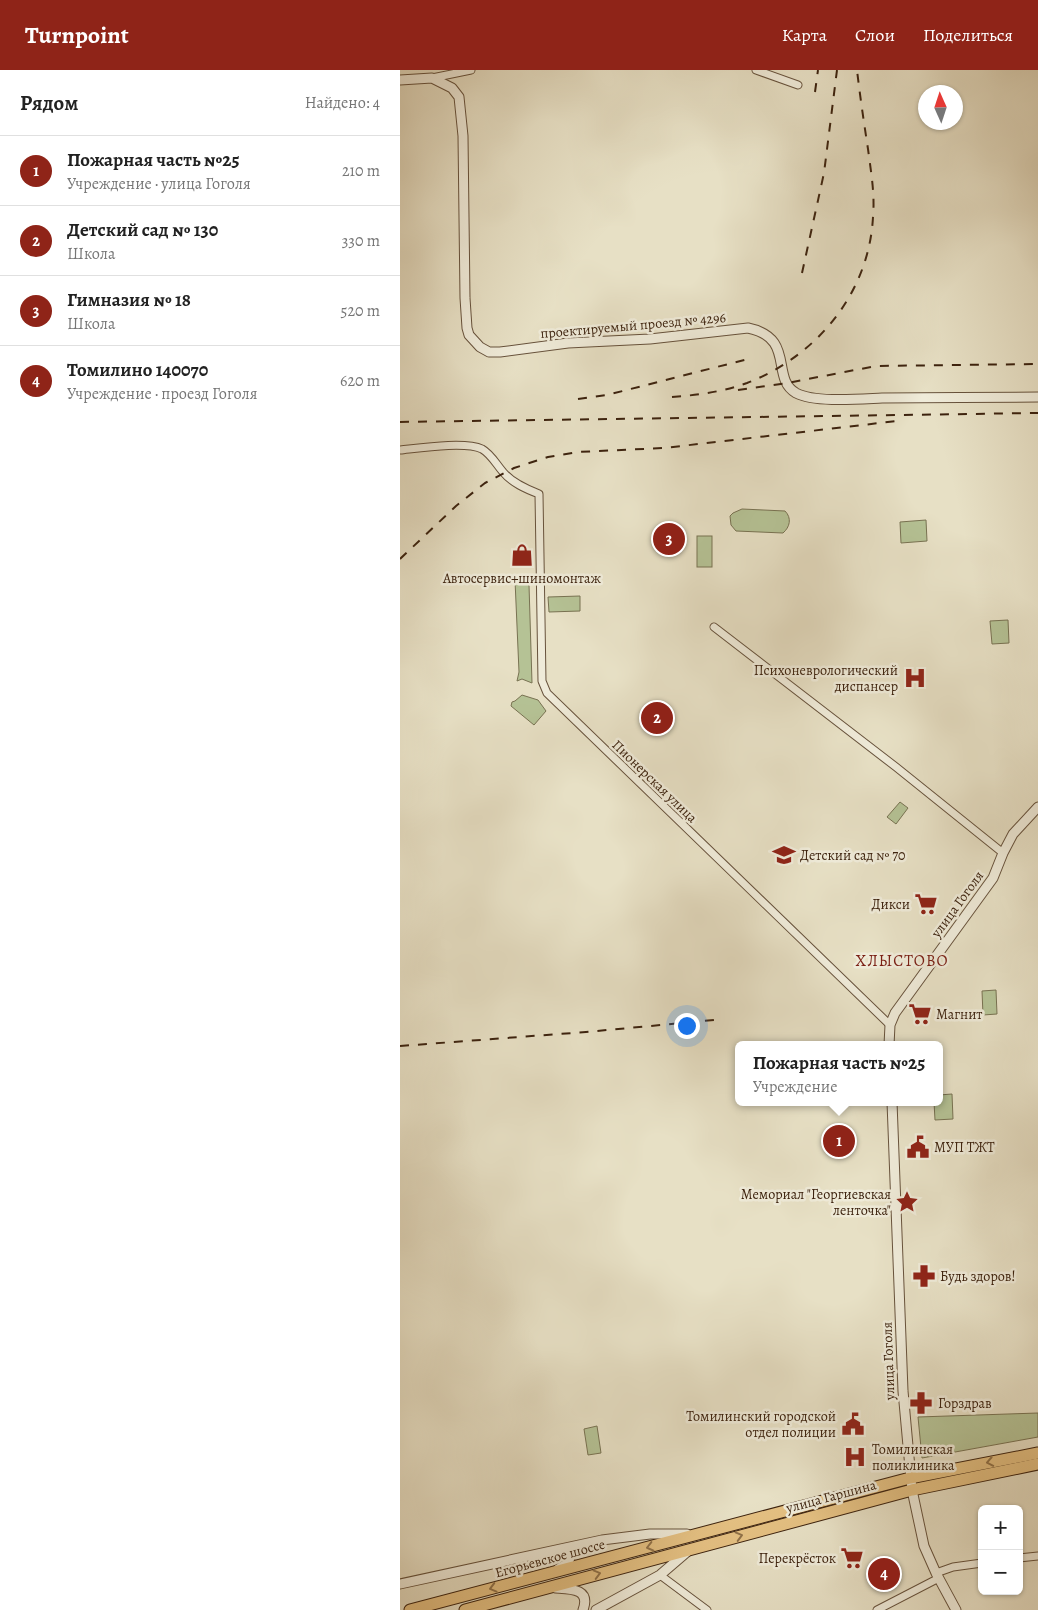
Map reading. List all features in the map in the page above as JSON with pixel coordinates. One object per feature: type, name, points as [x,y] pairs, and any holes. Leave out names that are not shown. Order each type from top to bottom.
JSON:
[{"type":"main road","name":"улица Гаршина","points":[[697,1534],[1038,1453]]},
{"type":"main road","name":"улица Гаршина","points":[[691,1548],[911,1484],[1038,1464]]},
{"type":"main road","name":"Егорьевское шоссе","points":[[410,1610],[697,1534]]},
{"type":"main road","name":"Егорьевское шоссе","points":[[465,1610],[691,1548]]},
{"type":"street","points":[[400,80],[432,78],[470,70]]},
{"type":"street","points":[[756,70],[798,85]]},
{"type":"street","name":"проектируемый проезд № 4296","points":[[432,78],[452,88],[458,97],[462,136],[465,313],[469,335],[480,347],[489,352],[568,343],[650,339],[748,328],[760,330],[773,340],[776,344],[787,383],[796,393],[806,396],[844,399],[1038,397]]},
{"type":"street","name":"Пионерская улица","points":[[400,450],[452,445],[481,448],[504,474],[525,489],[539,494],[542,681],[547,693],[890,1025]]},
{"type":"street","points":[[714,627],[1003,853]]},
{"type":"street","name":"улица Гоголя","points":[[889,1041],[890,1025],[901,1002],[993,878],[1013,834],[1038,807]]},
{"type":"street","name":"улица Гоголя","points":[[892,1106],[903,1391],[911,1484],[924,1546],[956,1610]]},
{"type":"street","points":[[400,1584],[602,1540],[650,1534],[697,1534]]},
{"type":"street","points":[[596,1610],[660,1575],[691,1548]]},
{"type":"street","points":[[544,1552],[562,1551],[570,1558],[567,1564],[548,1573]]},
{"type":"street","points":[[1023,1558],[1038,1556]]},
{"type":"street","points":[[877,1610],[953,1566],[978,1563]]},
{"type":"street","points":[[660,1575],[707,1610]]},
{"type":"street","points":[[550,1587],[574,1589],[579,1592],[584,1596],[583,1610]]},
{"type":"green space","points":[[742,509],[785,511],[789,517],[789,525],[783,533],[736,531],[731,525],[730,516]]},
{"type":"green space","points":[[926,520],[927,541],[901,543],[900,522]]},
{"type":"green space","points":[[697,536],[712,536],[712,567],[697,567]]},
{"type":"green space","points":[[515,580],[529,585],[532,683],[522,679],[517,681],[519,672]]},
{"type":"green space","points":[[580,596],[580,611],[549,612],[548,597]]},
{"type":"green space","points":[[1008,620],[1009,643],[992,644],[990,621]]},
{"type":"green space","points":[[522,695],[538,700],[546,711],[534,725],[511,706],[512,702]]},
{"type":"green space","points":[[900,802],[908,808],[896,824],[887,817]]},
{"type":"green space","points":[[996,990],[997,1014],[983,1015],[982,991]]},
{"type":"green space","points":[[952,1094],[953,1119],[935,1120],[934,1106],[943,1106],[943,1095]]},
{"type":"green space","points":[[1038,1413],[1038,1437],[922,1458],[918,1417]]},
{"type":"green space","points":[[597,1426],[601,1453],[588,1455],[584,1429]]},
{"type":"railway","points":[[815,92],[818,70]]},
{"type":"railway","points":[[802,273],[824,173],[837,70]]},
{"type":"railway","points":[[672,397],[728,389],[747,383],[772,371],[796,356],[817,339],[850,296],[861,271],[869,245],[873,217],[873,191],[857,70]]},
{"type":"railway","points":[[578,399],[607,395],[752,358]]},
{"type":"railway","points":[[738,390],[876,366],[1038,364]]},
{"type":"railway","points":[[400,422],[1038,413]]},
{"type":"railway","points":[[400,559],[456,506],[485,483],[514,468],[548,457],[578,452],[664,448],[897,421]]},
{"type":"railway","points":[[400,1046],[714,1020]]},
{"type":"place","name":"Гимназия № 18","points":[[669,539]]},
{"type":"place","name":"Автосервис+шиномонтаж","points":[[522,555]]},
{"type":"place","name":"Психоневрологический диспансер","points":[[915,678]]},
{"type":"place","name":"Детский сад № 130","points":[[657,718]]},
{"type":"place","name":"Детский сад № 70","points":[[784,855]]},
{"type":"place","name":"Дикси","points":[[926,904]]},
{"type":"place","name":"Магнит","points":[[920,1014]]},
{"type":"place","name":"Пожарная часть №25","points":[[839,1141]]},
{"type":"place","name":"МУП ТЖТ","points":[[918,1147]]},
{"type":"place","name":"Мемориал \"Георгиевская ленточка\"","points":[[907,1202]]},
{"type":"place","name":"Будь здоров!","points":[[924,1276]]},
{"type":"place","name":"Горздрав","points":[[921,1403]]},
{"type":"place","name":"Томилинский городской отдел полиции","points":[[853,1424]]},
{"type":"place","name":"Томилинская поликлиника","points":[[855,1457]]},
{"type":"place","name":"Перекрёсток","points":[[852,1558]]},
{"type":"place","name":"Томилино 140070","points":[[884,1574]]},
{"type":"district","name":"ХЛЫСТОВО","points":[[902,960]]}]
